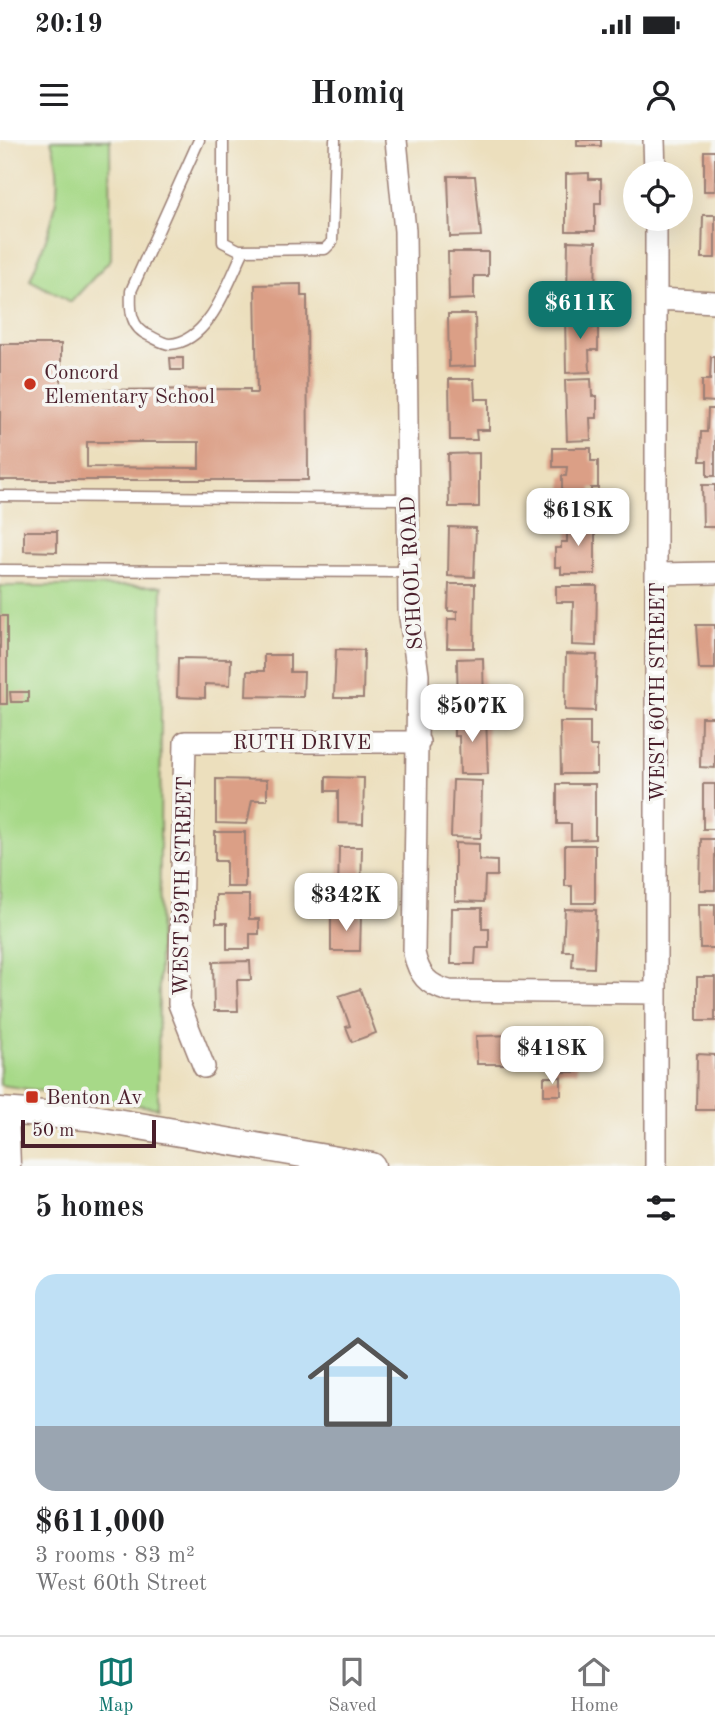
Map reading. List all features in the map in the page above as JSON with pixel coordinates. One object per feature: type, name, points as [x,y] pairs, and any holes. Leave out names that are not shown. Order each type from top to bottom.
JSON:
[{"type":"street","name":"SCHOOL ROAD","points":[[396,140],[405,231],[410,633],[418,675],[414,953],[424,979],[435,987],[449,991],[656,993]]},
{"type":"street","points":[[654,140],[655,161]]},
{"type":"street","name":"WEST 60TH STREET","points":[[656,231],[656,1166]]},
{"type":"street","points":[[657,299],[715,302]]},
{"type":"street","points":[[657,574],[715,573]]},
{"type":"street","name":"RUTH DRIVE","points":[[185,741],[419,741]]},
{"type":"street","name":"WEST 59TH STREET","points":[[185,741],[179,1004],[204,1067]]},
{"type":"street","points":[[7,1158],[2,1112],[87,1117],[372,1166]]},
{"type":"lane","points":[[199,140],[131,291],[130,310],[135,326],[142,333],[168,344],[190,339],[209,319],[244,250]]},
{"type":"lane","points":[[223,140],[223,242],[231,248],[244,250],[325,248],[332,242],[335,232],[335,140]]},
{"type":"lane","points":[[0,496],[407,499]]},
{"type":"lane","points":[[0,570],[408,572]]},
{"type":"green space","points":[[51,140],[110,140],[111,259],[71,302],[30,280],[49,228],[57,195],[58,177]]},
{"type":"green space","points":[[0,586],[162,586],[158,1108],[0,1085]]},
{"type":"building","points":[[577,140],[601,140],[601,146],[577,146]]},
{"type":"building","points":[[704,151],[715,151],[715,191],[704,191]]},
{"type":"building","points":[[589,173],[589,179],[601,179],[601,203],[595,203],[595,231],[566,231],[566,174]]},
{"type":"building","points":[[448,176],[475,176],[481,236],[450,237]]},
{"type":"building","points":[[703,215],[715,215],[715,258],[702,258]]},
{"type":"building","points":[[568,241],[596,242],[595,303],[567,302]]},
{"type":"building","points":[[448,252],[488,252],[488,276],[474,276],[474,299],[449,300]]},
{"type":"building","name":"Concord Elementary School","points":[[301,284],[301,296],[307,296],[308,480],[0,480],[0,344],[61,344],[61,390],[250,389],[250,393],[257,393],[255,285]],"holes":[[[87,442],[199,442],[199,468],[87,467]]]},
{"type":"building","points":[[592,311],[592,328],[598,328],[598,350],[589,350],[590,372],[566,373],[565,312]]},
{"type":"building","points":[[448,314],[475,314],[476,366],[449,367]]},
{"type":"building","points":[[711,357],[715,357],[715,402],[702,401],[702,380],[710,380]]},
{"type":"building","points":[[170,358],[183,358],[183,370],[171,370]]},
{"type":"building","points":[[449,379],[474,379],[475,399],[489,399],[489,430],[476,430],[477,440],[450,440]]},
{"type":"building","points":[[591,379],[592,396],[597,396],[597,418],[590,418],[591,440],[567,441],[565,380]]},
{"type":"building","points":[[708,409],[715,409],[715,476],[707,476],[707,461],[700,461],[701,432],[707,432]]},
{"type":"building","points":[[553,448],[591,448],[591,461],[598,461],[598,488],[591,488],[591,508],[562,508],[562,476],[566,476],[567,467],[553,467]]},
{"type":"building","points":[[479,453],[479,507],[449,507],[448,454]]},
{"type":"building","points":[[702,485],[715,485],[715,527],[703,527]]},
{"type":"building","points":[[567,518],[595,518],[595,574],[561,574],[561,567],[555,567],[555,548],[561,548],[561,542],[567,542]]},
{"type":"building","points":[[449,527],[476,528],[474,577],[448,576]]},
{"type":"building","points":[[24,531],[57,531],[57,552],[24,551]]},
{"type":"building","points":[[449,584],[475,584],[474,648],[447,648],[448,619],[457,619],[457,611],[448,611]]},
{"type":"building","points":[[556,586],[597,586],[596,646],[572,645],[573,602],[556,602]]},
{"type":"building","points":[[0,616],[7,616],[7,704],[0,704]]},
{"type":"building","points":[[696,625],[715,625],[715,669],[699,669]]},
{"type":"building","points":[[336,649],[364,650],[363,698],[334,698]]},
{"type":"building","points":[[566,654],[597,655],[595,711],[565,710]]},
{"type":"building","points":[[264,655],[290,655],[290,672],[304,672],[303,697],[246,696],[247,671],[264,671]]},
{"type":"building","points":[[178,658],[231,659],[230,685],[205,684],[205,698],[177,697]]},
{"type":"building","points":[[483,658],[484,710],[458,710],[457,659]]},
{"type":"building","points":[[10,692],[28,692],[28,702],[11,702]]},
{"type":"building","points":[[454,715],[486,715],[488,774],[460,774],[459,736],[454,736]]},
{"type":"building","points":[[701,717],[715,717],[715,768],[700,767]]},
{"type":"building","points":[[560,722],[590,722],[590,746],[597,746],[597,774],[561,774]]},
{"type":"building","points":[[326,777],[364,778],[363,824],[338,823],[338,791],[326,791]]},
{"type":"building","points":[[216,779],[267,780],[267,800],[252,800],[247,824],[216,823]]},
{"type":"building","points":[[453,780],[482,781],[481,838],[451,837]]},
{"type":"building","points":[[557,784],[595,784],[595,839],[571,840],[571,824],[557,824]]},
{"type":"building","points":[[703,784],[715,784],[715,829],[703,829]]},
{"type":"building","points":[[215,832],[245,832],[245,887],[226,887],[226,861],[215,861]]},
{"type":"building","points":[[701,839],[715,839],[715,890],[700,890]]},
{"type":"building","points":[[455,843],[479,844],[479,860],[497,861],[497,876],[485,876],[484,902],[455,901]]},
{"type":"building","points":[[565,845],[595,845],[595,903],[572,903],[572,886],[565,886]]},
{"type":"building","points":[[339,847],[362,847],[361,893],[338,893]]},
{"type":"building","points":[[216,895],[249,895],[249,919],[259,919],[259,934],[250,934],[250,949],[227,949],[227,923],[216,923]]},
{"type":"building","points":[[699,904],[715,904],[715,948],[700,948]]},
{"type":"building","points":[[452,908],[482,908],[482,929],[489,929],[489,948],[476,948],[475,964],[451,964]]},
{"type":"building","points":[[565,909],[596,910],[594,968],[572,967],[573,951],[563,951]]},
{"type":"building","points":[[331,915],[361,915],[360,951],[331,951]]},
{"type":"building","points":[[250,961],[251,980],[237,980],[238,1011],[214,1011],[213,962]]},
{"type":"building","points":[[697,977],[715,977],[715,1021],[697,1021]]},
{"type":"building","points":[[360,989],[376,1033],[352,1042],[346,1027],[350,1026],[339,996]]},
{"type":"building","points":[[519,1035],[519,1064],[477,1064],[476,1036]]},
{"type":"building","points":[[551,1039],[577,1039],[577,1072],[551,1072]]},
{"type":"building","points":[[697,1054],[715,1055],[715,1110],[696,1110]]},
{"type":"building","points":[[544,1077],[561,1077],[561,1095],[544,1095]]},
{"type":"place","name":"Concord Elementary School","points":[[30,384]]},
{"type":"place","name":"Benton Av","points":[[32,1097]]}]
